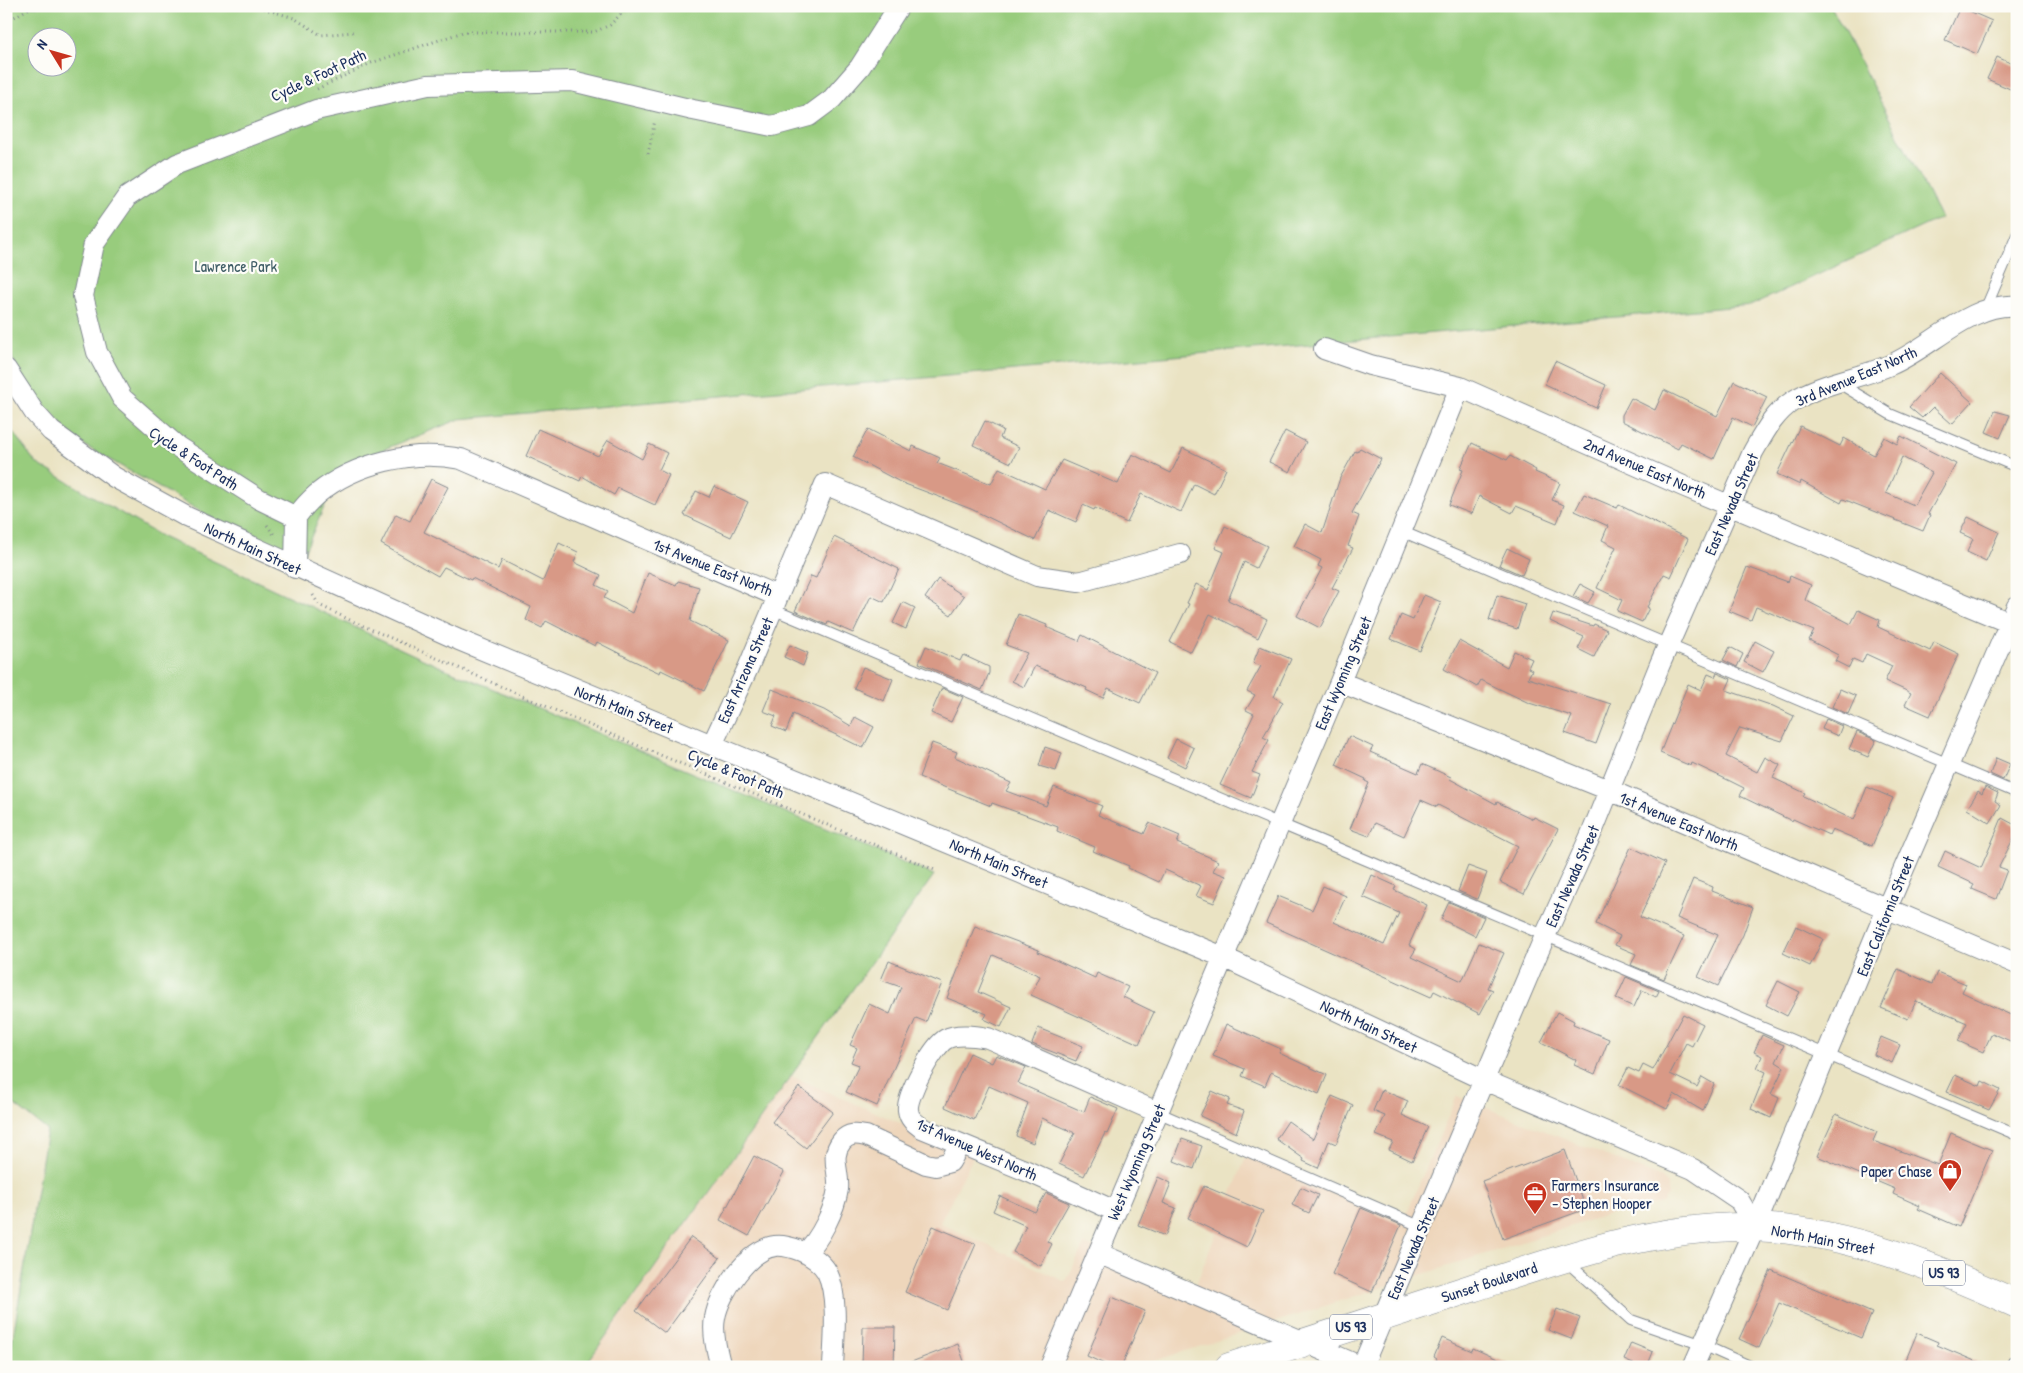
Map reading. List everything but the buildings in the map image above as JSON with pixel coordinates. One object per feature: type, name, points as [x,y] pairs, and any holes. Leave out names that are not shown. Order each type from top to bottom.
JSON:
[{"type":"main road","name":"Sunset Boulevard","points":[[1229,1367],[1563,1258],[1630,1240],[1668,1232],[1755,1227]]},
{"type":"main road","name":"North Main Street","points":[[1755,1227],[1825,1236],[1874,1248],[1954,1276],[2017,1304]]},
{"type":"street","points":[[292,567],[296,517],[259,499],[178,447],[122,398],[97,352],[83,296],[94,244],[127,197],[177,164],[316,110],[428,85],[572,81],[772,126],[809,116],[832,99],[860,67],[899,6]]},
{"type":"street","name":"3rd Avenue East North","points":[[1762,438],[1779,413],[1807,393],[1890,365],[1984,312],[2017,306]]},
{"type":"street","name":"2nd Avenue East North","points":[[1324,348],[1370,365],[1460,387],[1683,486],[2014,618]]},
{"type":"street","name":"North Main Street","points":[[6,369],[34,412],[51,431],[100,468],[187,517],[292,567],[468,644],[1223,957],[1484,1080],[1693,1169],[1739,1200],[1755,1227]]},
{"type":"street","name":"East Wyoming Street","points":[[1223,957],[1340,682],[1460,387]]},
{"type":"street","name":"East Nevada Street","points":[[1362,1367],[1609,790],[1668,645],[1762,438]]},
{"type":"street","name":"1st Avenue East North","points":[[296,517],[327,486],[361,470],[400,458],[441,455],[461,459],[775,602],[825,484],[1038,576],[1079,582],[1180,554]]},
{"type":"street","name":"East Arizona Street","points":[[712,745],[775,602]]},
{"type":"street","name":"East California Street","points":[[1693,1367],[1755,1227],[1887,908],[2014,618]]},
{"type":"street","name":"1st Avenue East North","points":[[1340,682],[1609,790],[2017,964]]},
{"type":"street","name":"West Wyoming Street","points":[[1050,1367],[1223,957]]},
{"type":"street","name":"1st Avenue West North","points":[[1115,1211],[913,1122],[908,1109],[912,1091],[934,1052],[946,1039],[977,1036],[988,1038],[1156,1112]]},
{"type":"street","points":[[805,1253],[819,1238],[837,1194],[835,1154],[837,1147],[847,1136],[856,1134],[866,1136],[926,1164],[936,1166],[950,1162],[960,1144]]},
{"type":"street","points":[[721,1367],[716,1348],[715,1319],[720,1302],[737,1274],[754,1255],[766,1248],[781,1245],[805,1253],[822,1264],[831,1282],[834,1307],[833,1367]]},
{"type":"street","points":[[1098,1253],[1362,1367]]},
{"type":"lane","points":[[1984,312],[2017,235]]},
{"type":"lane","points":[[1837,382],[1890,414],[2017,467]]},
{"type":"lane","points":[[1401,531],[2017,793]]},
{"type":"lane","points":[[775,602],[1279,823],[2017,1135]]},
{"type":"lane","points":[[1156,1112],[1422,1227]]},
{"type":"lane","points":[[1563,1258],[1631,1320],[1752,1367]]},
{"type":"path","points":[[6,22],[33,6]]},
{"type":"path","name":"Cycle & Foot Path","points":[[314,90],[371,63],[462,32],[594,32],[610,25],[629,6]]},
{"type":"path","points":[[259,7],[294,18],[321,35],[353,32]]},
{"type":"path","points":[[648,154],[659,102]]},
{"type":"path","points":[[261,519],[274,532],[276,543],[292,567]]},
{"type":"path","name":"Cycle & Foot Path","points":[[311,592],[319,605],[350,620],[584,723],[935,870]]},
{"type":"shaded area","points":[[791,1076],[974,1155],[940,1223],[1066,1282],[1084,1244],[1195,1287],[1248,1152],[1404,1219],[1457,1096],[1662,1178],[1668,1185],[1668,1195],[1662,1203],[1609,1214],[1136,1367],[584,1367]]},
{"type":"green space","name":"Lawrence Park","points":[[6,6],[1831,6],[1941,218],[1752,305],[460,419],[342,466],[300,562],[260,545],[75,440],[27,385],[6,347]]},
{"type":"green space","points":[[6,423],[36,463],[162,537],[427,661],[934,875],[584,1367],[8,1367],[47,1130],[6,1098]]},
{"type":"place","name":"Paper Chase","points":[[1950,1192]]},
{"type":"place","name":"Farmers Insurance - Stephen Hooper","points":[[1535,1215]]}]
